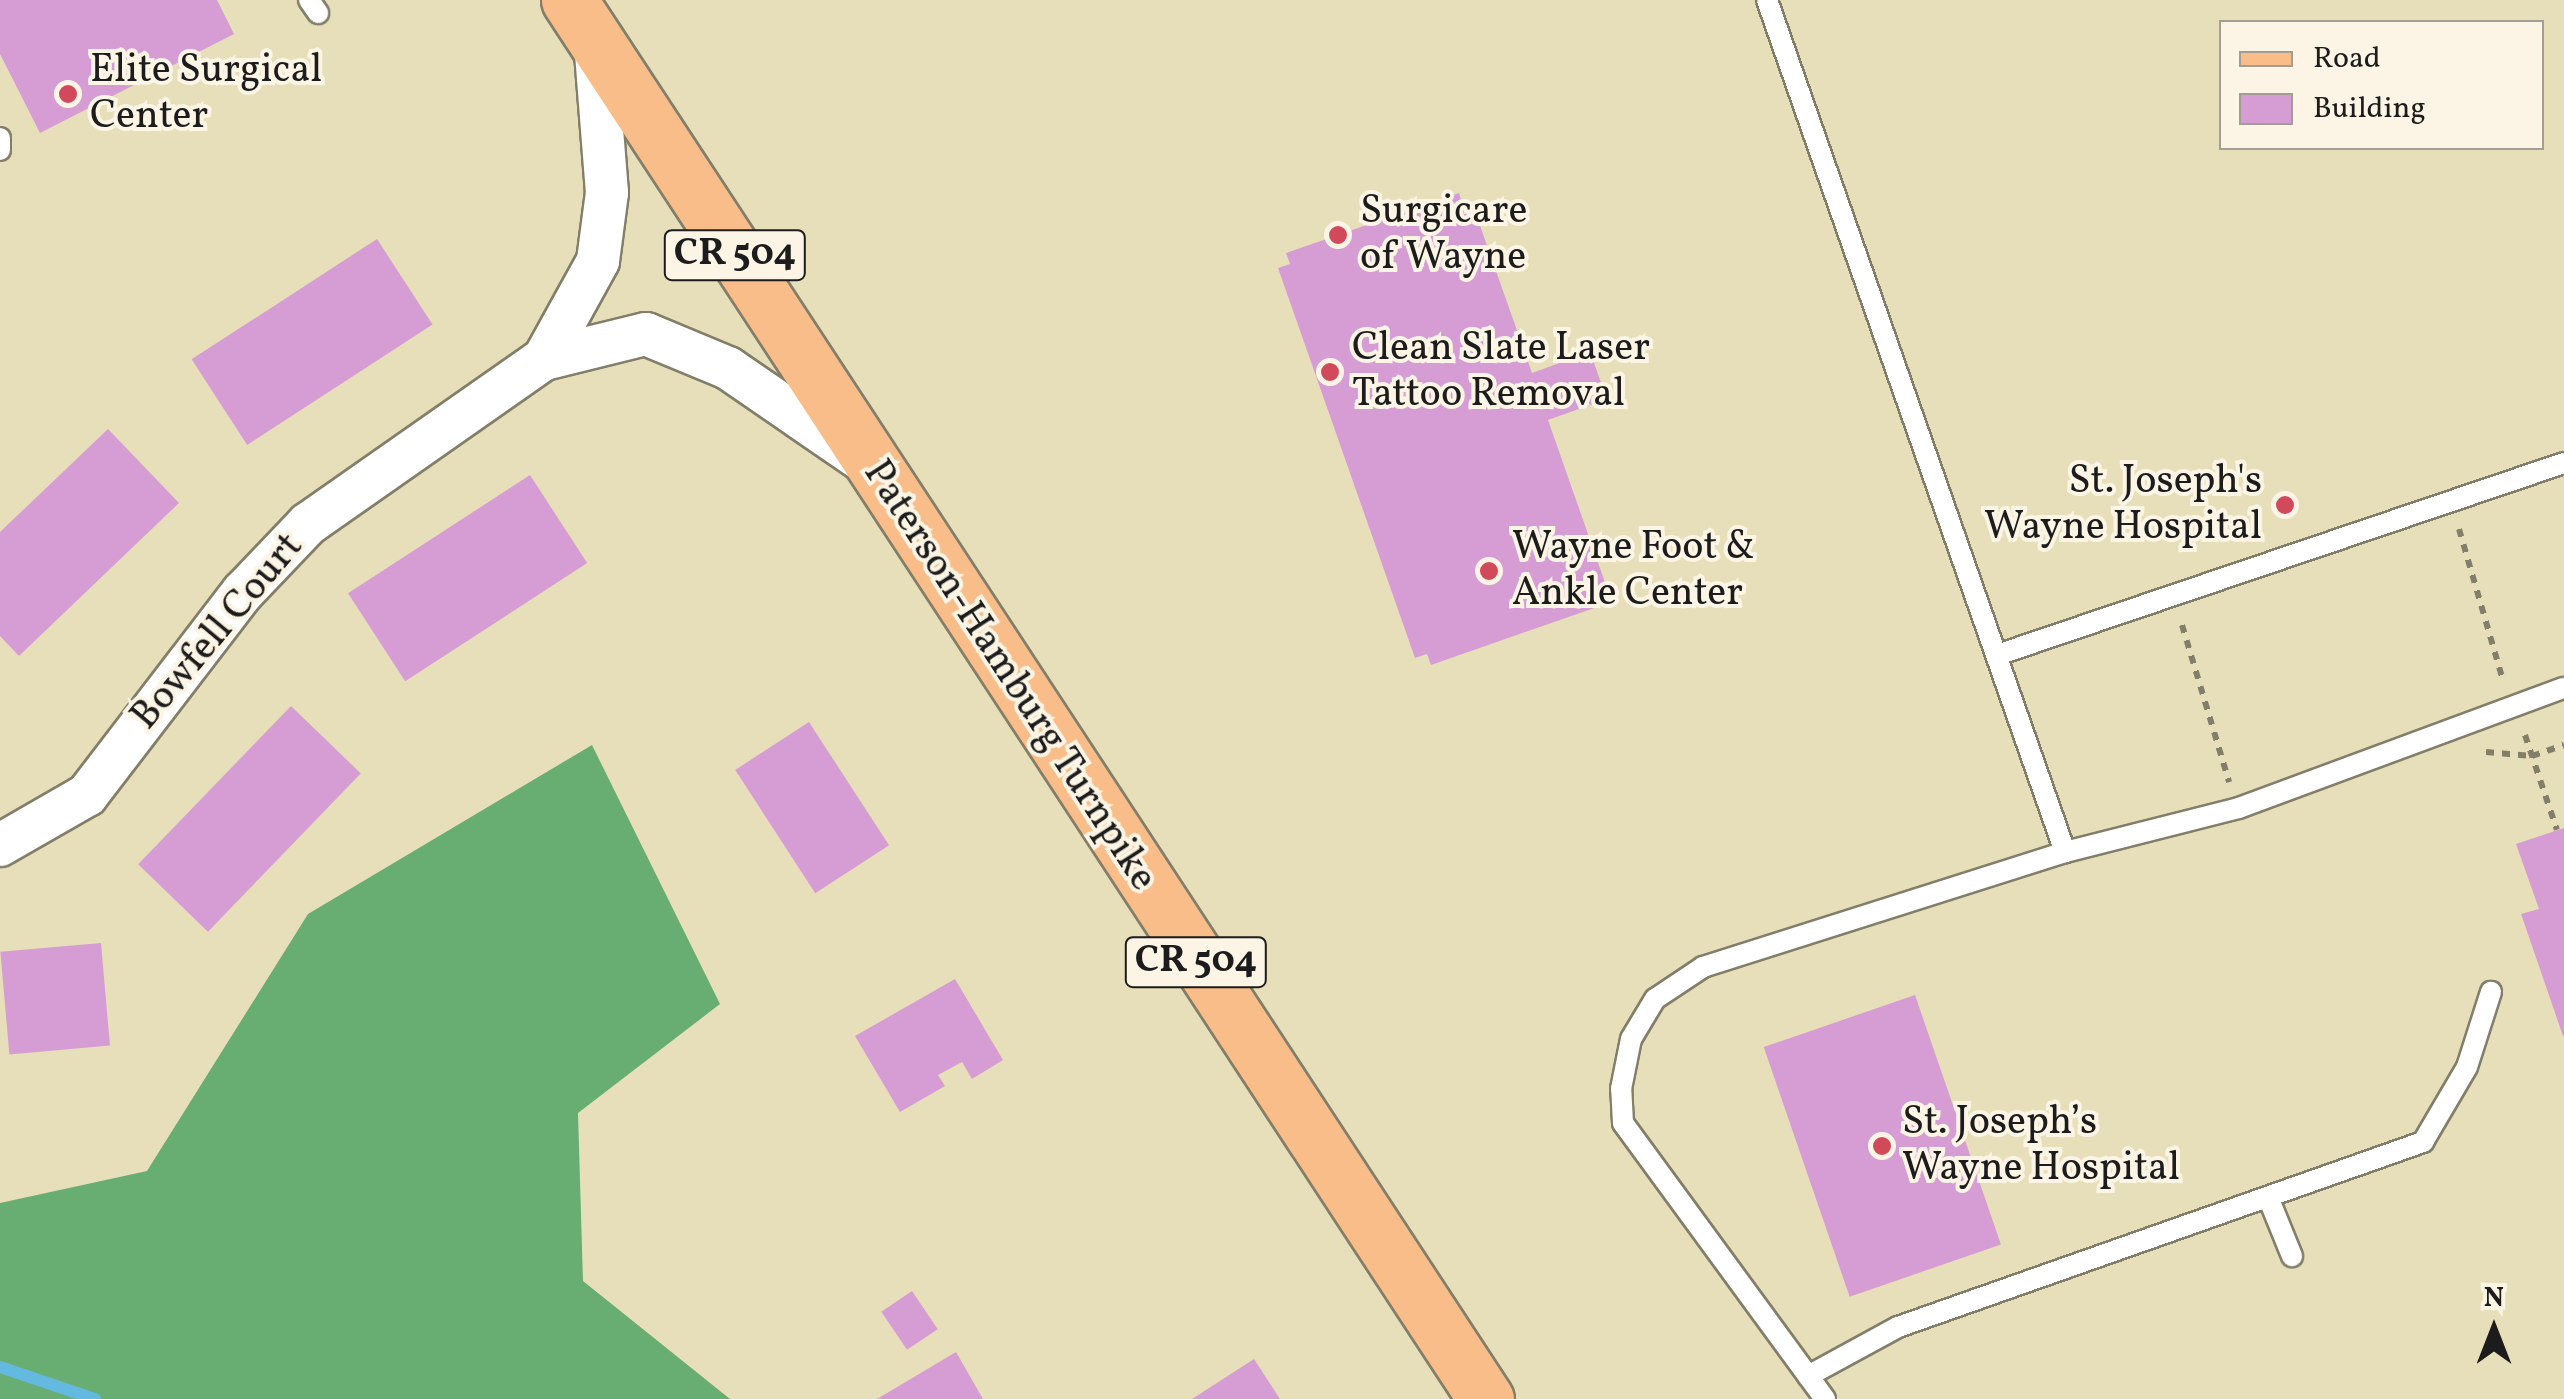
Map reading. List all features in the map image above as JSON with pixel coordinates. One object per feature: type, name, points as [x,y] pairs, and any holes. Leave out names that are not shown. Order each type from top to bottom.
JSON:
[{"type":"main road","name":"Paterson-Hamburg Turnpike","points":[[582,20],[1486,1399]]},
{"type":"street","name":"Bowfell Court","points":[[544,359],[598,262],[607,193],[582,20]]},
{"type":"street","name":"Bowfell Court","points":[[0,845],[87,795],[244,592],[308,524],[544,359],[646,334],[728,368],[874,469]]},
{"type":"lane","points":[[1767,0],[2065,852]]},
{"type":"lane","points":[[0,138],[0,150]]},
{"type":"lane","points":[[1997,655],[2564,463]]},
{"type":"lane","points":[[1825,1399],[1623,1123],[1620,1088],[1631,1039],[1656,999],[1703,967],[2065,852],[2239,808],[2564,688]]},
{"type":"lane","points":[[1808,1376],[1898,1327],[2423,1142],[2466,1067],[2491,992]]},
{"type":"lane","points":[[2268,1197],[2292,1256]]},
{"type":"path","points":[[2457,523],[2506,690]]},
{"type":"path","points":[[2182,625],[2231,788]]},
{"type":"path","points":[[2524,729],[2557,830]]},
{"type":"green space","points":[[592,745],[720,1004],[578,1113],[583,1281],[730,1399],[0,1399],[0,1203],[147,1171],[308,914]]},
{"type":"building","name":"Elite Surgical Center","points":[[0,0],[217,0],[234,34],[40,133],[0,54]]},
{"type":"building","points":[[1459,193],[1462,203],[1471,200],[1532,373],[1590,352],[1607,399],[1548,420],[1608,591],[1599,595],[1603,605],[1431,665],[1427,654],[1415,658],[1278,268],[1290,264],[1286,253]]},
{"type":"building","points":[[377,239],[433,325],[247,445],[192,359]]},
{"type":"building","points":[[108,429],[179,503],[19,656],[0,636],[0,532]]},
{"type":"building","points":[[530,475],[587,563],[405,681],[348,593]]},
{"type":"building","points":[[291,706],[361,773],[208,932],[138,864]]},
{"type":"building","points":[[809,722],[889,845],[815,893],[735,770]]},
{"type":"building","points":[[2564,828],[2563,1036],[2521,914],[2539,909],[2516,844]]},
{"type":"building","points":[[101,943],[110,1046],[9,1054],[0,952]]},
{"type":"building","points":[[955,979],[1003,1060],[972,1079],[962,1062],[938,1075],[945,1086],[900,1112],[855,1036]]},
{"type":"building","name":"St. Joseph’s Wayne Hospital","points":[[1915,995],[2001,1245],[1850,1297],[1764,1047]]},
{"type":"building","points":[[912,1291],[938,1329],[907,1350],[881,1312]]},
{"type":"building","points":[[956,1352],[983,1399],[877,1399]]},
{"type":"building","points":[[1254,1359],[1280,1399],[1192,1399]]},
{"type":"waterway","points":[[0,1367],[95,1399]]},
{"type":"place","name":"Elite Surgical Center","points":[[68,94]]},
{"type":"place","name":"Surgicare of Wayne","points":[[1338,235]]},
{"type":"place","name":"Clean Slate Laser Tattoo Removal","points":[[1330,372]]},
{"type":"place","name":"St. Joseph's Wayne Hospital","points":[[2285,505]]},
{"type":"place","name":"Wayne Foot & Ankle Center","points":[[1489,571]]},
{"type":"place","name":"St. Joseph’s Wayne Hospital","points":[[1882,1146]]}]
